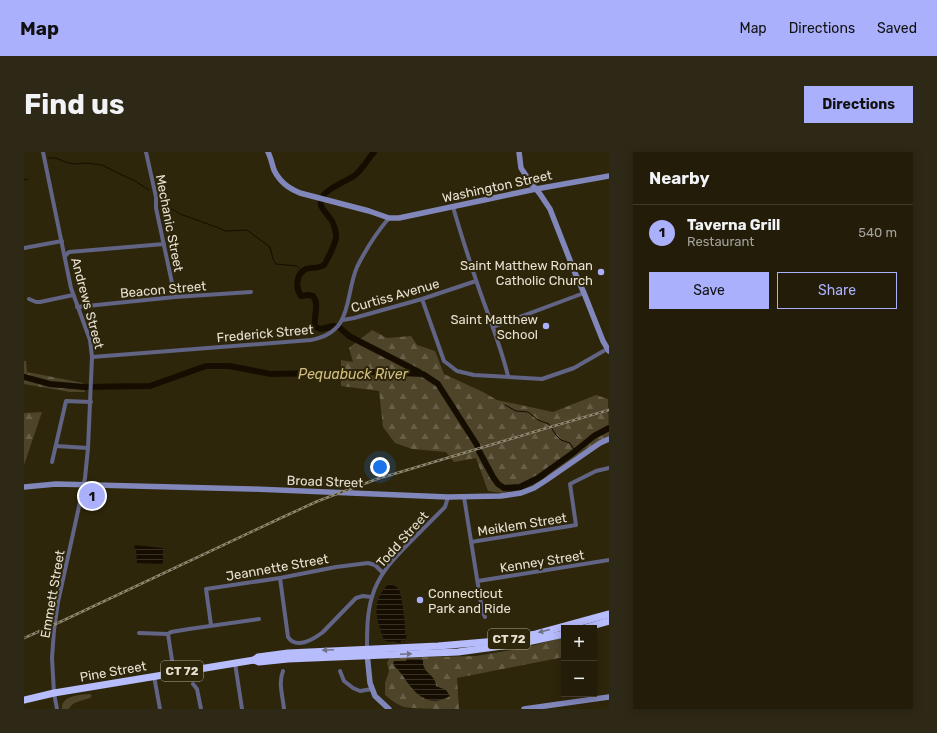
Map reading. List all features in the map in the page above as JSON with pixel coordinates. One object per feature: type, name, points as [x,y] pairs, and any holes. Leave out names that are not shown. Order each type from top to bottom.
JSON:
[{"type":"highway","name":"CT 72","points":[[367,652],[497,641],[536,634],[609,614]]},
{"type":"highway","points":[[595,625],[609,621]]},
{"type":"highway","name":"CT 72","points":[[367,652],[445,653],[518,644],[561,635]]},
{"type":"highway","name":"Pine Street","points":[[24,700],[54,693],[254,660],[258,662],[367,652]]},
{"type":"main road","points":[[268,152],[274,169],[282,182],[290,189],[322,200],[369,211],[389,218]]},
{"type":"main road","points":[[519,152],[521,168],[530,183],[536,188],[550,209],[575,273],[608,350]]},
{"type":"main road","name":"Washington Street","points":[[389,218],[399,218],[536,188],[609,177]]},
{"type":"main road","name":"Broad Street","points":[[24,487],[56,484],[83,484],[464,497],[501,496],[521,493],[534,488],[600,443],[609,439]]},
{"type":"main road","points":[[367,652],[372,689],[375,696],[389,709]]},
{"type":"main road","points":[[524,709],[543,708],[609,697]]},
{"type":"street","name":"Andrews Street","points":[[43,152],[73,295],[90,340],[92,357],[91,402],[88,448],[83,484]]},
{"type":"street","name":"Mechanic Street","points":[[146,152],[175,297]]},
{"type":"street","points":[[453,206],[476,280],[504,359],[508,376]]},
{"type":"street","name":"Frederick Street","points":[[92,357],[311,340],[326,336],[343,320],[357,268],[374,239],[389,218]]},
{"type":"street","points":[[24,248],[62,241]]},
{"type":"street","points":[[65,256],[69,252],[164,244]]},
{"type":"street","name":"Curtiss Avenue","points":[[343,320],[422,299],[476,280]]},
{"type":"street","name":"Beacon Street","points":[[78,307],[175,297],[251,292]]},
{"type":"street","points":[[493,327],[584,293]]},
{"type":"street","points":[[29,300],[40,302],[73,295]]},
{"type":"street","points":[[422,299],[444,361],[457,371],[474,375],[537,379],[546,378],[578,366],[608,350]]},
{"type":"street","points":[[52,462],[66,401],[91,402]]},
{"type":"street","points":[[56,446],[88,448]]},
{"type":"street","name":"Meiklem Street","points":[[471,542],[576,525],[570,484],[596,471],[609,468]]},
{"type":"street","name":"Emmett Street","points":[[57,709],[54,693],[52,658],[54,630],[58,602],[83,484]]},
{"type":"street","name":"Todd Street","points":[[367,652],[367,622],[372,597],[383,573],[399,554],[445,507],[448,496]]},
{"type":"street","points":[[464,497],[482,610],[485,617]]},
{"type":"street","name":"Kenney Street","points":[[478,581],[609,560]]},
{"type":"street","name":"Jeannette Street","points":[[211,625],[206,589],[368,563],[375,565],[383,573]]},
{"type":"street","points":[[280,578],[288,637],[295,643],[302,643],[313,639],[323,632],[356,598],[363,596],[372,597]]},
{"type":"street","points":[[139,633],[168,634],[171,632],[259,618]]},
{"type":"street","points":[[168,634],[174,673]]},
{"type":"street","points":[[235,663],[242,709]]},
{"type":"street","points":[[340,671],[344,680],[353,688],[360,691],[372,689]]},
{"type":"street","points":[[283,672],[280,682],[284,709]]},
{"type":"street","points":[[154,676],[160,709]]},
{"type":"street","points":[[193,684],[197,690],[201,709]]},
{"type":"green space","points":[[372,330],[387,338],[411,336],[417,345],[435,351],[444,374],[497,400],[553,412],[596,395],[608,399],[609,436],[549,475],[502,493],[488,491],[476,458],[454,462],[446,452],[412,449],[395,443],[383,427],[379,391],[341,386],[341,360],[353,362],[349,348]]},
{"type":"green space","points":[[24,361],[26,361],[27,372],[83,383],[85,392],[70,392],[24,384]]},
{"type":"green space","points":[[42,412],[24,465],[24,413]]},
{"type":"green space","points":[[561,638],[561,658],[457,678],[459,709],[423,709],[404,707],[398,705],[385,695],[385,683],[389,671],[387,662],[390,658],[476,656],[524,648]]},
{"type":"green space","points":[[90,694],[92,696],[90,698],[75,703],[69,709],[62,709],[63,704],[68,698],[76,695]]},
{"type":"shaded area","points":[[135,545],[163,548],[163,563],[137,563],[136,550],[134,547]]},
{"type":"shaded area","points":[[388,584],[393,585],[399,590],[401,598],[405,634],[407,636],[404,641],[401,640],[399,643],[384,640],[377,619],[377,602],[381,593]]},
{"type":"shaded area","points":[[407,659],[423,660],[423,665],[434,679],[436,686],[446,690],[450,696],[442,700],[435,701],[428,700],[417,693],[393,664],[394,661],[406,661]]},
{"type":"waterway","points":[[374,152],[357,174],[333,187],[325,193],[321,199],[323,210],[334,225],[336,234],[335,242],[324,265],[303,271],[298,277],[297,285],[301,296],[313,296],[315,300],[315,327],[321,329],[333,326],[339,327],[349,336],[419,372]]},
{"type":"waterway","points":[[49,158],[56,158],[74,164],[86,163],[102,165],[135,181],[149,190]]},
{"type":"waterway","points":[[24,180],[28,179]]},
{"type":"waterway","points":[[162,203],[180,214],[225,231],[247,230],[270,247],[276,264],[297,266],[303,272]]},
{"type":"waterway","name":"Pequabuck River","points":[[24,377],[50,384],[84,387],[150,386],[206,366],[229,366],[271,374],[378,372],[423,374],[438,384],[477,445],[493,477],[498,484],[504,488],[520,487],[538,478],[594,436],[609,428]]},
{"type":"waterway","points":[[505,405],[516,411],[528,412],[538,420],[549,424],[556,435],[561,440],[570,443],[575,451]]},
{"type":"railway","points":[[24,638],[318,501],[377,479],[609,410]]},
{"type":"place","name":"Saint Matthew Roman Catholic Church","points":[[601,272]]},
{"type":"place","name":"Saint Matthew School","points":[[546,326]]},
{"type":"place","name":"Taverna Grill","points":[[92,496]]},
{"type":"place","name":"Connecticut Park and Ride","points":[[420,600]]}]
